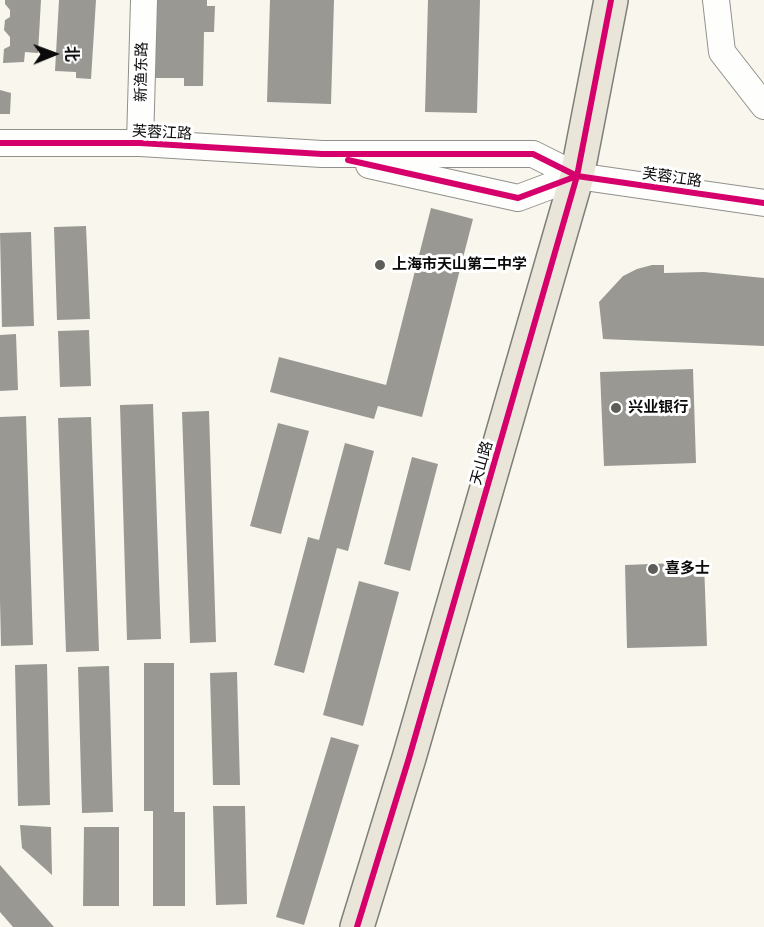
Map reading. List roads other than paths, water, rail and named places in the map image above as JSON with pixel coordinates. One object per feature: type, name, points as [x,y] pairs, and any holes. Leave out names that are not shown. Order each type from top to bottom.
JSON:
[{"type":"main road","name":"天山路","points":[[357,927],[409,758],[577,176],[611,0]]},
{"type":"street","name":"新渔东路","points":[[140,143],[144,0]]},
{"type":"street","points":[[716,0],[722,52],[764,106]]},
{"type":"street","name":"芙蓉江路","points":[[0,143],[140,143],[322,154],[533,154],[577,176],[764,203]]},
{"type":"street","name":"芙蓉江路","points":[[322,154],[518,198],[577,176]]},
{"type":"place","name":"上海市天山第二中学","points":[[380,265]]},
{"type":"place","name":"兴业银行","points":[[616,408]]},
{"type":"place","name":"喜多士","points":[[653,569]]}]
